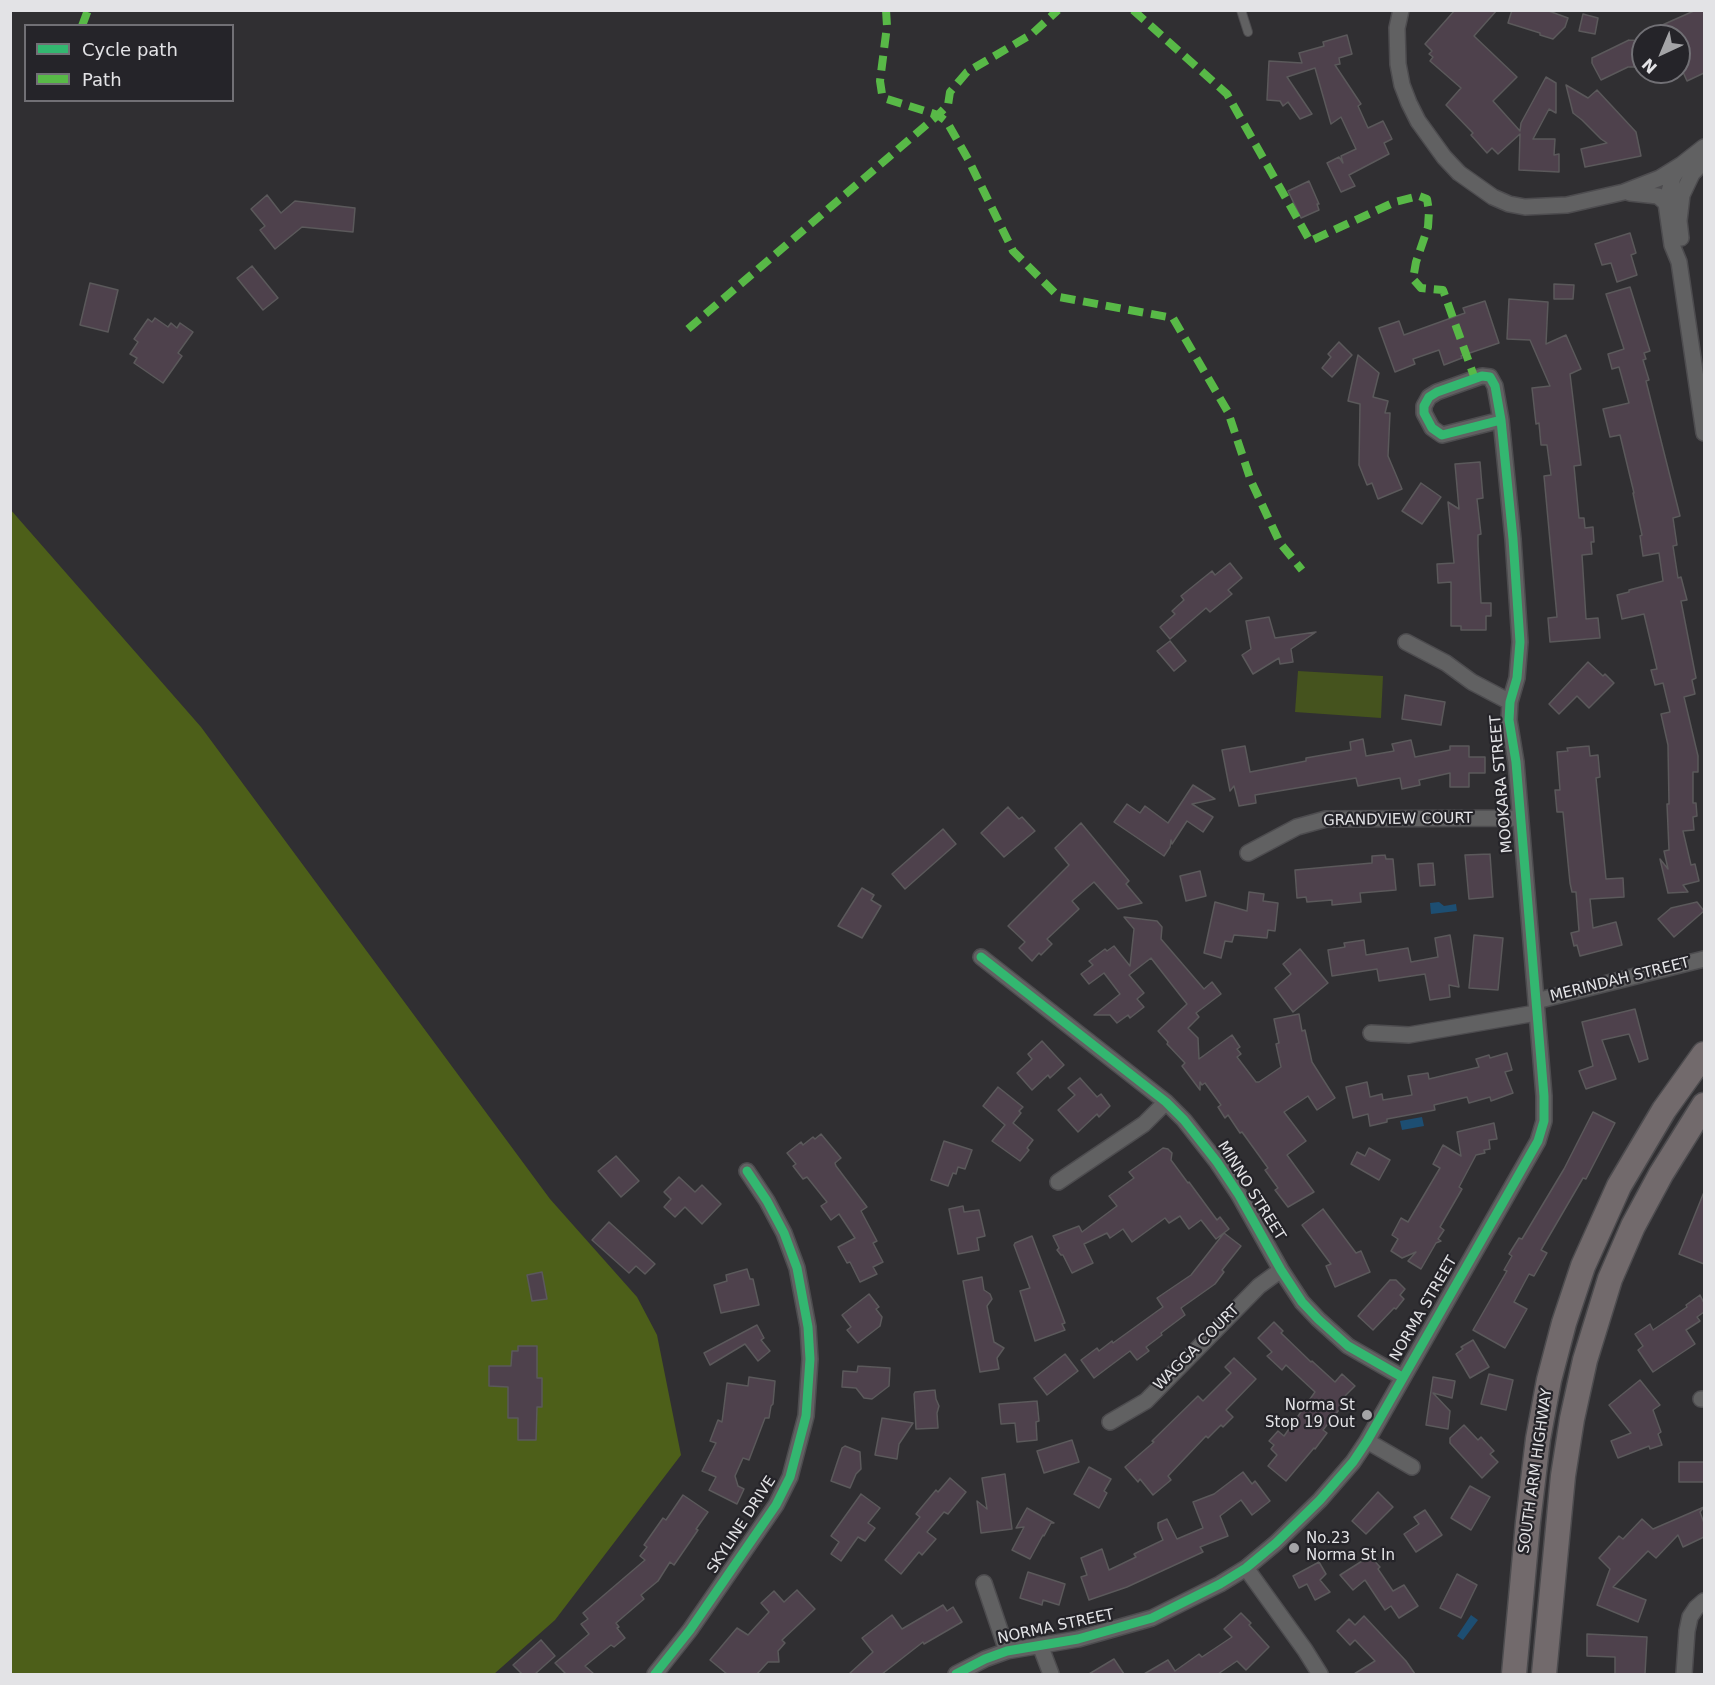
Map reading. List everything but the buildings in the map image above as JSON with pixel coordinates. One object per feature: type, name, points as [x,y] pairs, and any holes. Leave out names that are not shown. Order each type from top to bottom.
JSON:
[{"type":"main road","name":"SOUTH ARM HIGHWAY","points":[[1514,1674],[1538,1439],[1549,1380],[1564,1323],[1583,1266],[1619,1186],[1659,1118],[1704,1054]]},
{"type":"main road","name":"SOUTH ARM HIGHWAY","points":[[1544,1674],[1566,1457],[1577,1391],[1590,1342],[1610,1279],[1633,1226],[1660,1174],[1704,1105]]},
{"type":"street","points":[[1401,10],[1396,46],[1402,85],[1418,121],[1444,157],[1459,173],[1493,197],[1509,204],[1525,207],[1567,206],[1624,192],[1660,178],[1704,147]]},
{"type":"street","points":[[1679,262],[1682,241],[1679,221],[1682,195],[1692,174],[1704,161]]},
{"type":"street","points":[[1681,165],[1673,177],[1666,203],[1672,245],[1679,262],[1704,433]]},
{"type":"street","points":[[1624,192],[1658,196],[1666,203]]},
{"type":"street","name":"MOOKARA STREET","points":[[1501,420],[1442,435],[1432,428],[1424,406],[1429,397],[1437,392],[1486,376],[1490,377],[1496,386],[1501,420],[1513,539],[1520,642],[1517,678],[1510,702],[1509,720],[1516,762],[1536,1007]]},
{"type":"street","points":[[1406,642],[1510,702]]},
{"type":"street","name":"GRANDVIEW COURT","points":[[1248,853],[1298,827],[1326,819],[1520,818]]},
{"type":"street","name":"MINNO STREET","points":[[981,957],[1166,1102],[1184,1120],[1217,1162],[1302,1302],[1348,1346],[1402,1377]]},
{"type":"street","name":"MERINDAH STREET","points":[[1371,1033],[1409,1035],[1536,1007],[1704,959]]},
{"type":"street","name":"NORMA STREET","points":[[956,1674],[1007,1651],[1105,1633],[1152,1618],[1181,1605],[1246,1568],[1276,1543],[1320,1500],[1353,1462],[1367,1441],[1533,1151],[1542,1131],[1544,1096],[1536,1007]]},
{"type":"street","points":[[1058,1182],[1144,1124],[1166,1102]]},
{"type":"street","name":"SKYLINE DRIVE","points":[[655,1674],[690,1630],[776,1505],[790,1477],[806,1416],[810,1386],[808,1338],[796,1268],[784,1233],[767,1201],[747,1171]]},
{"type":"street","name":"WAGGA COURT","points":[[1110,1422],[1146,1401],[1259,1286],[1281,1270]]},
{"type":"street","points":[[1367,1441],[1412,1467]]},
{"type":"street","points":[[1246,1568],[1320,1674]]},
{"type":"street","points":[[984,1583],[1007,1651]]},
{"type":"street","points":[[1684,1674],[1690,1617],[1704,1601]]},
{"type":"street","points":[[1040,1645],[1050,1674]]},
{"type":"lane","points":[[1241,10],[1248,32]]},
{"type":"green space","points":[[10,509],[201,727],[550,1199],[637,1297],[657,1335],[681,1455],[555,1620],[494,1674],[11,1674]]},
{"type":"green space","points":[[1298,671],[1383,676],[1381,718],[1295,712]]},
{"type":"water","points":[[1439,902],[1444,906],[1456,904],[1457,911],[1431,914],[1430,903]]},
{"type":"water","points":[[1422,1117],[1424,1126],[1402,1130],[1400,1121]]},
{"type":"water","points":[[1471,1615],[1478,1620],[1463,1640],[1457,1636]]},
{"type":"marked path","points":[[83,24],[88,10]]},
{"type":"marked path","points":[[886,10],[887,26],[880,81],[882,94],[887,99],[938,115],[948,105],[950,92],[967,72],[1032,34],[1058,10]]},
{"type":"marked path","points":[[1133,10],[1227,94],[1310,241],[1395,202],[1419,196],[1427,199],[1428,227],[1416,262],[1413,279],[1421,288],[1443,290],[1475,379]]},
{"type":"marked path","points":[[688,329],[938,115],[947,122],[968,159],[1013,251],[1059,297],[1173,318],[1228,412],[1251,481],[1280,543],[1302,570]]},
{"type":"cycle path","points":[[956,1674],[1007,1651],[1078,1639],[1152,1618],[1220,1584],[1246,1568],[1276,1543],[1320,1500],[1353,1462],[1367,1441],[1538,1141],[1544,1121],[1544,1096],[1516,762],[1509,720],[1510,702],[1517,678],[1520,642],[1513,539],[1501,420],[1495,386],[1490,377],[1482,376],[1437,392],[1429,397],[1424,406],[1424,413],[1432,428],[1442,435],[1501,420]]},
{"type":"cycle path","points":[[981,957],[1166,1102],[1184,1120],[1217,1162],[1302,1302],[1348,1346],[1402,1377]]},
{"type":"cycle path","points":[[655,1674],[690,1630],[776,1505],[790,1477],[806,1416],[810,1359],[808,1327],[797,1268],[784,1233],[767,1201],[747,1171]]},
{"type":"place","name":"Norma St Stop 19 Out","points":[[1367,1415]]},
{"type":"place","name":"No.23 Norma St In","points":[[1294,1548]]}]
